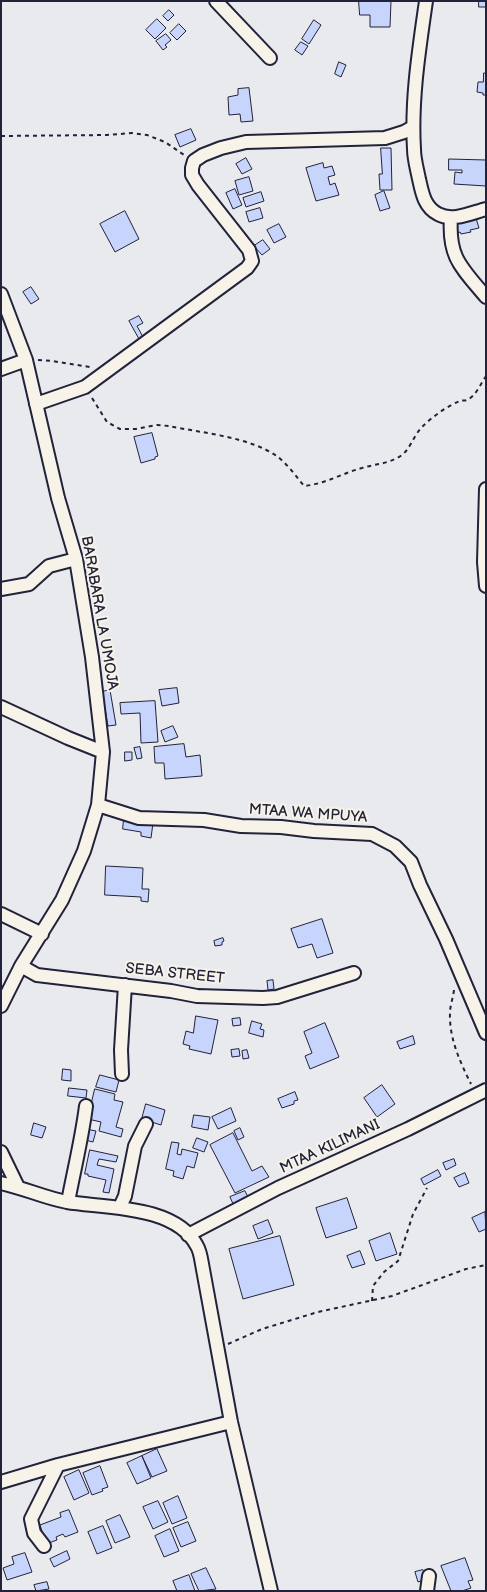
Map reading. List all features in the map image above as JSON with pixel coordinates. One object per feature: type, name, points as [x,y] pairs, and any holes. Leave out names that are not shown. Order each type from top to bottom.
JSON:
[{"type":"street","points":[[216,1],[270,58]]},
{"type":"street","points":[[426,1],[419,46],[413,111],[414,150],[425,202],[437,214],[451,218],[486,209]]},
{"type":"street","points":[[36,404],[85,387],[247,268],[252,261],[249,250],[192,175],[194,162],[203,155],[246,142],[374,139],[394,136],[414,127]]},
{"type":"street","points":[[451,218],[450,235],[455,255],[486,297]]},
{"type":"street","name":"BARABARA LA UMOJA","points":[[1,294],[26,360],[58,498],[76,559],[92,658],[103,752],[98,805],[84,851],[62,900],[21,966],[1,1006]]},
{"type":"street","points":[[1,369],[26,360]]},
{"type":"street","points":[[486,489],[484,562],[486,586]]},
{"type":"street","points":[[1,589],[29,584],[49,566],[76,559]]},
{"type":"street","points":[[1,707],[103,752]]},
{"type":"street","name":"MTAA WA MPUYA","points":[[98,805],[139,818],[204,820],[240,826],[372,834],[394,846],[411,862],[486,1033]]},
{"type":"street","points":[[1,914],[42,934]]},
{"type":"street","name":"SEBA STREET","points":[[21,966],[37,975],[171,991],[197,996],[278,997],[354,973]]},
{"type":"street","points":[[122,1074],[121,1050],[125,985]]},
{"type":"street","name":"MTAA KILIMANI","points":[[188,1235],[278,1188],[408,1129],[481,1092]]},
{"type":"street","points":[[68,1202],[82,1136],[86,1106]]},
{"type":"street","points":[[120,1207],[125,1196],[135,1146],[146,1124]]},
{"type":"street","points":[[1,1152],[18,1187]]},
{"type":"street","points":[[1,1183],[41,1196],[68,1202],[120,1207],[152,1213],[178,1226],[197,1246],[231,1422],[271,1591]]},
{"type":"street","points":[[1,1482],[231,1422]]},
{"type":"street","points":[[44,1546],[34,1533],[31,1519],[58,1466]]},
{"type":"street","points":[[427,1591],[429,1576]]},
{"type":"path","points":[[1,136],[132,133],[146,135],[165,142],[194,162]]},
{"type":"path","points":[[26,360],[52,361],[90,367]]},
{"type":"path","points":[[85,387],[107,422],[114,427],[128,430],[157,425],[169,426],[248,442],[264,448],[279,458],[304,486],[317,485],[348,472],[381,465],[398,458],[405,452],[422,428],[444,410],[460,401],[468,400],[486,376]]},
{"type":"path","points":[[454,988],[450,1013],[452,1034],[461,1063],[481,1092]]},
{"type":"path","points":[[372,1300],[373,1286],[384,1272],[398,1261],[413,1214],[427,1188]]},
{"type":"path","points":[[218,1349],[262,1329],[318,1312],[392,1296],[466,1269],[486,1265]]},
{"type":"building","points":[[359,1],[391,1],[390,27],[370,27],[370,15],[360,15]]},
{"type":"building","points":[[479,1],[486,1],[486,7],[479,7]]},
{"type":"building","points":[[169,10],[174,15],[168,21],[163,16]]},
{"type":"building","points":[[157,19],[166,28],[155,39],[146,30]]},
{"type":"building","points":[[314,20],[321,25],[309,44],[302,39]]},
{"type":"building","points":[[179,24],[186,31],[177,40],[170,33]]},
{"type":"building","points":[[166,34],[171,40],[165,45],[167,47],[163,50],[156,41]]},
{"type":"building","points":[[301,42],[308,46],[302,55],[295,50]]},
{"type":"building","points":[[339,62],[346,65],[341,77],[335,74]]},
{"type":"building","points":[[484,73],[486,73],[486,95],[477,92],[478,82],[483,82]]},
{"type":"building","points":[[249,88],[253,121],[241,122],[240,114],[229,115],[228,97],[238,95],[238,89]]},
{"type":"building","points":[[191,129],[196,140],[180,147],[175,135]]},
{"type":"building","points":[[381,148],[391,148],[392,190],[380,190],[379,174],[382,174]]},
{"type":"building","points":[[246,158],[252,169],[242,174],[236,164]]},
{"type":"building","points":[[449,159],[486,160],[486,186],[454,184],[455,172],[462,173],[462,170],[449,170]]},
{"type":"building","points":[[323,163],[324,168],[332,166],[335,175],[328,177],[330,185],[335,183],[339,195],[316,201],[306,168]]},
{"type":"building","points":[[249,177],[253,191],[239,195],[235,181]]},
{"type":"building","points":[[235,189],[242,205],[233,209],[226,193]]},
{"type":"building","points":[[384,191],[390,208],[380,211],[375,195]]},
{"type":"building","points":[[261,192],[264,201],[246,207],[243,198]]},
{"type":"building","points":[[260,208],[263,218],[249,222],[246,212]]},
{"type":"building","points":[[125,211],[139,239],[115,252],[100,224]]},
{"type":"building","points":[[475,215],[479,228],[470,230],[471,232],[454,234],[450,222]]},
{"type":"building","points":[[279,224],[286,237],[274,243],[267,230]]},
{"type":"building","points":[[263,240],[270,249],[262,255],[254,246]]},
{"type":"building","points":[[31,287],[39,299],[31,304],[23,292]]},
{"type":"building","points":[[139,316],[143,323],[137,326],[143,337],[139,339],[129,321]]},
{"type":"building","points":[[152,433],[158,456],[155,459],[141,463],[134,437]]},
{"type":"building","points":[[177,688],[179,703],[162,706],[159,690]]},
{"type":"building","points":[[110,690],[116,725],[108,726],[102,692]]},
{"type":"building","points":[[155,701],[158,742],[141,743],[140,713],[121,714],[120,703]]},
{"type":"building","points":[[173,726],[178,737],[165,742],[161,731]]},
{"type":"building","points":[[184,744],[186,757],[200,755],[202,776],[165,779],[164,763],[155,763],[154,747]]},
{"type":"building","points":[[140,747],[142,758],[137,759],[134,748]]},
{"type":"building","points":[[125,752],[132,752],[132,760],[125,761]]},
{"type":"building","points":[[124,819],[153,823],[151,838],[141,836],[141,832],[123,829]]},
{"type":"building","points":[[106,866],[143,868],[142,889],[149,889],[148,902],[141,901],[141,897],[105,895]]},
{"type":"building","points":[[322,919],[333,953],[317,958],[312,944],[298,948],[291,929]]},
{"type":"building","points":[[223,938],[222,945],[215,946],[214,941]]},
{"type":"building","points":[[273,980],[274,989],[268,990],[267,981]]},
{"type":"building","points":[[196,1016],[218,1020],[211,1054],[189,1049],[190,1046],[183,1044],[186,1031],[193,1033]]},
{"type":"building","points":[[240,1018],[241,1025],[233,1026],[232,1019]]},
{"type":"building","points":[[252,1021],[262,1024],[260,1029],[264,1030],[263,1037],[249,1033]]},
{"type":"building","points":[[325,1023],[339,1057],[310,1069],[305,1056],[312,1053],[304,1032]]},
{"type":"building","points":[[413,1036],[415,1044],[400,1049],[397,1042]]},
{"type":"building","points":[[239,1049],[240,1056],[232,1057],[231,1050]]},
{"type":"building","points":[[247,1050],[249,1058],[243,1059],[242,1051]]},
{"type":"building","points":[[63,1069],[71,1070],[71,1081],[62,1080]]},
{"type":"building","points":[[100,1075],[119,1080],[116,1092],[96,1087]]},
{"type":"building","points":[[382,1085],[395,1104],[377,1117],[364,1098]]},
{"type":"building","points":[[69,1088],[87,1090],[86,1098],[68,1096]]},
{"type":"building","points":[[95,1089],[115,1094],[114,1100],[123,1102],[116,1127],[123,1129],[121,1137],[99,1131],[101,1122],[88,1119]]},
{"type":"building","points":[[295,1092],[298,1100],[294,1101],[294,1104],[282,1108],[278,1099]]},
{"type":"building","points":[[146,1104],[165,1110],[161,1125],[142,1119]]},
{"type":"building","points":[[231,1108],[236,1121],[218,1129],[212,1117]]},
{"type":"building","points":[[194,1115],[210,1117],[208,1130],[192,1127]]},
{"type":"building","points":[[34,1123],[46,1127],[42,1138],[31,1135]]},
{"type":"building","points":[[240,1128],[244,1137],[238,1140],[234,1131]]},
{"type":"building","points":[[86,1129],[96,1131],[93,1142],[85,1140]]},
{"type":"building","points":[[233,1133],[252,1171],[262,1166],[269,1177],[235,1193],[210,1145]]},
{"type":"building","points":[[197,1138],[208,1142],[204,1152],[193,1148]]},
{"type":"building","points":[[172,1142],[179,1143],[177,1154],[181,1155],[182,1149],[198,1153],[194,1168],[187,1166],[183,1179],[173,1176],[174,1171],[166,1169]]},
{"type":"building","points":[[90,1150],[118,1156],[116,1162],[99,1159],[97,1165],[114,1169],[109,1193],[103,1192],[106,1180],[85,1174]]},
{"type":"building","points":[[454,1159],[456,1165],[446,1170],[443,1163]]},
{"type":"building","points":[[438,1170],[441,1176],[424,1185],[421,1179]]},
{"type":"building","points":[[465,1173],[469,1183],[459,1187],[454,1178]]},
{"type":"building","points":[[245,1191],[249,1199],[234,1206],[230,1197]]},
{"type":"building","points":[[347,1198],[357,1228],[326,1238],[316,1208]]},
{"type":"building","points":[[485,1212],[486,1229],[479,1232],[472,1218]]},
{"type":"building","points":[[268,1220],[273,1233],[258,1239],[253,1226]]},
{"type":"building","points":[[390,1233],[397,1254],[376,1261],[369,1241]]},
{"type":"building","points":[[280,1236],[294,1285],[243,1299],[229,1249]]},
{"type":"building","points":[[360,1251],[365,1264],[352,1268],[347,1256]]},
{"type":"building","points":[[157,1449],[167,1471],[152,1477],[142,1456]]},
{"type":"building","points":[[142,1456],[151,1478],[137,1484],[127,1463]]},
{"type":"building","points":[[100,1466],[108,1487],[92,1495],[83,1473]]},
{"type":"building","points":[[79,1470],[89,1493],[74,1500],[64,1477]]},
{"type":"building","points":[[178,1496],[187,1518],[172,1524],[163,1503]]},
{"type":"building","points":[[158,1501],[168,1522],[153,1529],[143,1507]]},
{"type":"building","points":[[69,1510],[78,1532],[65,1537],[63,1534],[56,1537],[57,1540],[46,1544],[40,1525],[61,1517],[60,1513]]},
{"type":"building","points":[[120,1515],[130,1537],[115,1543],[106,1521]]},
{"type":"building","points":[[188,1522],[196,1541],[181,1547],[173,1528]]},
{"type":"building","points":[[103,1526],[112,1548],[97,1554],[88,1532]]},
{"type":"building","points":[[170,1529],[179,1551],[164,1557],[155,1536]]},
{"type":"building","points":[[67,1551],[70,1559],[54,1567],[50,1559]]},
{"type":"building","points":[[25,1553],[32,1572],[7,1580],[3,1568],[14,1564],[12,1557]]},
{"type":"building","points":[[465,1558],[473,1580],[468,1581],[471,1588],[462,1591],[451,1591],[441,1566]]},
{"type":"building","points":[[206,1568],[216,1589],[199,1591],[191,1574]]},
{"type":"building","points":[[423,1570],[426,1579],[418,1582],[415,1572]]},
{"type":"building","points":[[189,1575],[195,1591],[177,1591],[173,1581]]},
{"type":"building","points":[[47,1582],[49,1589],[36,1591],[34,1585]]}]
